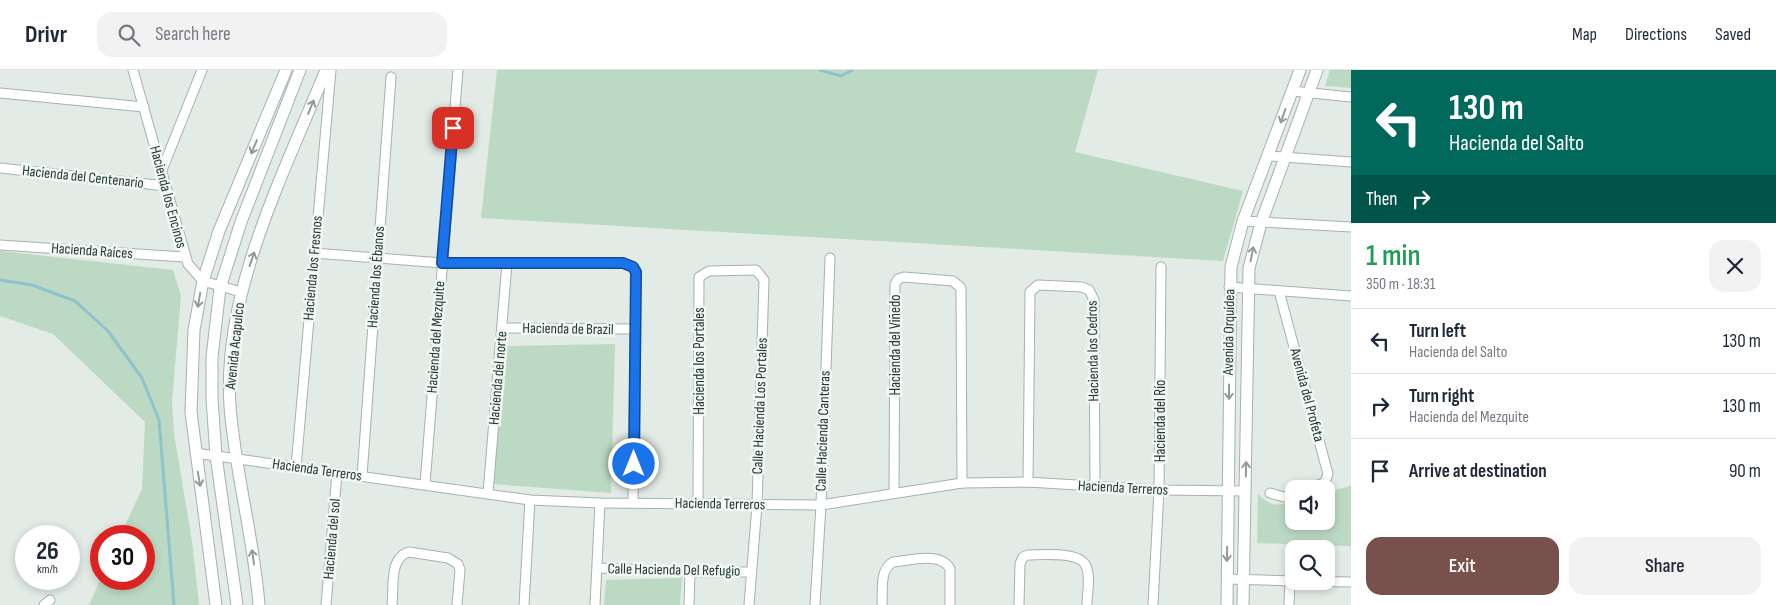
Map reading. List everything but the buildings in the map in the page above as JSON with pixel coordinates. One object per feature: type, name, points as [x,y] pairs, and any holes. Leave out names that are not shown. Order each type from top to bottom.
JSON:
[{"type":"street","name":"Hacienda los Encinos","points":[[133,70],[162,170],[184,257],[194,273],[202,281]]},
{"type":"street","points":[[162,170],[202,70]]},
{"type":"street","points":[[216,605],[191,412],[190,376],[194,330],[202,281],[219,231],[286,70]]},
{"type":"street","name":"Avenida Acapulco","points":[[237,605],[216,456],[212,357],[220,288],[241,222],[300,70]]},
{"type":"street","name":"Avenida Acapulco","points":[[259,605],[252,547],[236,460],[230,405],[230,368],[240,292],[259,238],[326,70]]},
{"type":"street","name":"Hacienda los Fresnos","points":[[296,467],[331,70]]},
{"type":"street","name":"Hacienda del Mezquite","points":[[425,484],[458,70]]},
{"type":"street","name":"Avenida Orquídea","points":[[1227,605],[1229,287],[1234,251],[1243,221],[1300,70]]},
{"type":"street","name":"Avenida Orquídea","points":[[1243,605],[1248,289],[1254,243],[1317,70]]},
{"type":"street","name":"Hacienda los Ébanos","points":[[362,476],[391,77]]},
{"type":"street","points":[[1292,91],[1351,97]]},
{"type":"street","points":[[0,93],[144,108]]},
{"type":"street","points":[[1269,156],[1351,162]]},
{"type":"street","name":"Hacienda del Centenario","points":[[0,168],[166,186]]},
{"type":"street","points":[[1243,221],[1351,227]]},
{"type":"street","name":"Hacienda Raíces","points":[[0,245],[184,257]]},
{"type":"street","points":[[314,253],[442,263],[623,263],[633,267],[636,272],[633,503]]},
{"type":"street","name":"Calle Hacienda Canteras","points":[[815,605],[821,505],[830,258]]},
{"type":"street","name":"Hacienda del norte","points":[[488,493],[507,264]]},
{"type":"street","name":"Hacienda del Río","points":[[1153,605],[1159,490],[1161,266]]},
{"type":"street","name":"Hacienda los Portales","points":[[698,503],[700,277],[709,271],[756,270]]},
{"type":"street","name":"Calle Hacienda Los Portales","points":[[749,605],[750,572],[757,505],[764,280],[756,270]]},
{"type":"street","name":"Hacienda del Viñedo","points":[[894,494],[895,284],[898,279],[904,278],[953,281],[961,288],[962,483]]},
{"type":"street","points":[[202,281],[220,288],[240,292]]},
{"type":"street","name":"Hacienda los Cedros","points":[[1028,482],[1030,292],[1038,285],[1082,287],[1089,290],[1094,300],[1095,487]]},
{"type":"street","points":[[1229,287],[1350,298]]},
{"type":"street","name":"Avenida del Profeta","points":[[1279,291],[1328,474],[1326,480]]},
{"type":"street","name":"Hacienda de Brazil","points":[[502,328],[634,329]]},
{"type":"street","name":"Hacienda Terreros","points":[[195,453],[530,500],[821,505],[962,483],[1028,482],[1159,490],[1246,491]]},
{"type":"street","name":"Hacienda del sol","points":[[326,605],[337,472]]},
{"type":"street","points":[[1270,493],[1285,497]]},
{"type":"street","points":[[524,605],[530,500]]},
{"type":"street","points":[[595,605],[600,502]]},
{"type":"street","points":[[392,605],[396,562],[409,552],[448,558],[458,564],[460,570],[457,605]]},
{"type":"street","points":[[1019,605],[1020,564],[1023,557],[1028,555],[1073,556],[1081,560],[1086,565],[1088,572],[1086,605]]},
{"type":"street","points":[[882,605],[883,578],[888,565],[893,562],[938,558],[947,563],[950,569],[950,605]]},
{"type":"street","name":"Calle Hacienda Del Refugio","points":[[598,568],[690,572],[750,572]]},
{"type":"street","points":[[689,605],[690,572]]},
{"type":"street","points":[[1227,579],[1285,581]]},
{"type":"street","points":[[1335,582],[1351,582]]},
{"type":"street","points":[[1289,605],[1291,590]]},
{"type":"green space","points":[[497,70],[1098,70],[1075,152],[1243,191],[1223,261],[481,218]]},
{"type":"green space","points":[[1330,70],[1351,70],[1351,88],[1325,86]]},
{"type":"green space","points":[[0,251],[173,270],[181,296],[172,402],[174,433],[192,541],[199,605],[89,605],[96,590],[155,590],[155,525],[125,525],[142,489],[145,422],[53,334],[0,316]]},
{"type":"green space","points":[[615,344],[611,493],[492,484],[507,346]]},
{"type":"green space","points":[[1351,486],[1351,546],[1335,545],[1335,540],[1285,540],[1285,544],[1257,543],[1258,494],[1271,503],[1285,503],[1285,530],[1335,530],[1335,490]]},
{"type":"green space","points":[[682,578],[680,605],[604,605],[606,580]]},
{"type":"waterway","points":[[820,70],[841,76],[853,70]]},
{"type":"waterway","points":[[0,280],[32,285],[75,301],[108,331],[142,378],[159,420],[174,605]]},
{"type":"route","points":[[453,128],[442,263],[623,263],[629,264],[636,272],[634,464]]}]
